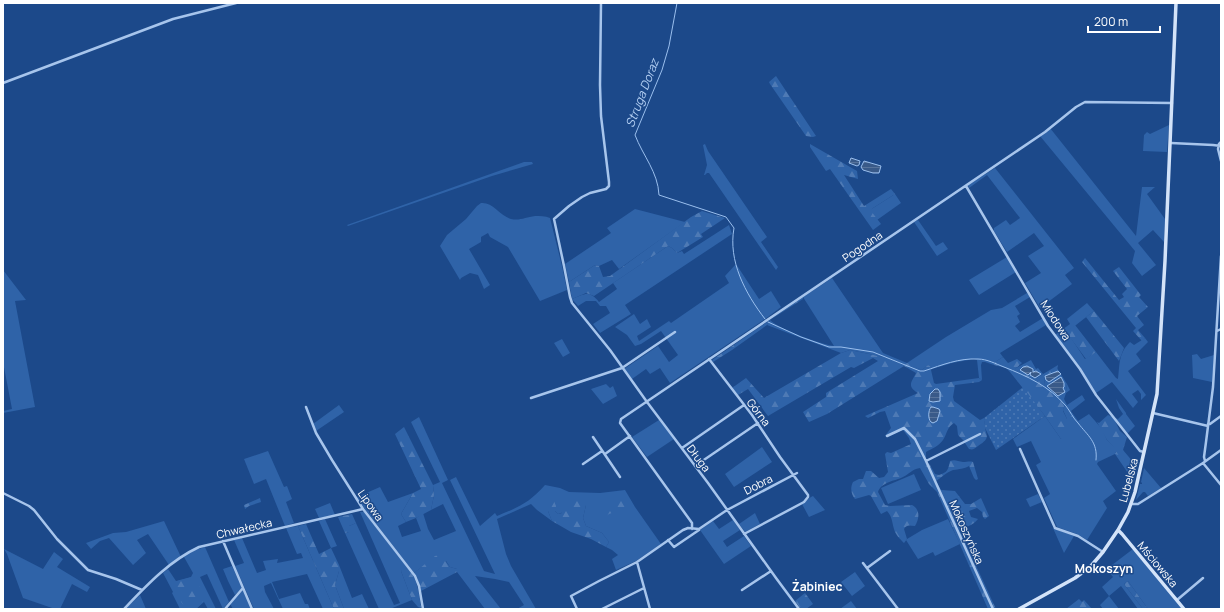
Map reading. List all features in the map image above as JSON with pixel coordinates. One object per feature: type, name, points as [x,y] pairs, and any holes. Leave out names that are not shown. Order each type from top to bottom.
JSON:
[{"type":"main road","name":"Lubelska","points":[[1019,609],[1075,578],[1091,566],[1103,552],[1118,530],[1131,504],[1157,394],[1171,142],[1176,3]]},
{"type":"main road","name":"Mściowska","points":[[1118,530],[1184,609]]},
{"type":"street","points":[[3,83],[173,19],[236,3]]},
{"type":"street","name":"Długa","points":[[601,3],[600,103],[609,186],[606,190],[582,197],[554,219],[570,297],[573,304],[682,448],[799,609]]},
{"type":"street","name":"Pogodna","points":[[630,436],[620,423],[620,420],[1045,132],[1076,107],[1085,102],[1172,103]]},
{"type":"street","points":[[1171,142],[1220,146]]},
{"type":"street","points":[[1221,142],[1221,161]]},
{"type":"street","name":"Miodowa","points":[[966,186],[1048,326],[1080,369],[1096,395],[1114,419],[1140,451],[1144,452]]},
{"type":"street","points":[[1221,256],[1213,387],[1204,457],[1204,462],[1221,485]]},
{"type":"street","points":[[1217,331],[1221,329]]},
{"type":"street","points":[[531,398],[622,368],[675,332]]},
{"type":"street","name":"Górna","points":[[709,359],[758,423],[808,495],[807,499],[744,534]]},
{"type":"street","points":[[682,448],[744,405]]},
{"type":"street","name":"Lipowa","points":[[306,408],[316,433],[363,509],[415,576],[419,586],[423,609]]},
{"type":"street","points":[[1153,413],[1208,425],[1221,416]]},
{"type":"street","points":[[695,466],[758,423]]},
{"type":"street","name":"Mokoszyńska","points":[[887,436],[902,428],[915,439],[993,609]]},
{"type":"street","points":[[926,461],[980,434]]},
{"type":"street","points":[[605,454],[630,436],[692,523],[692,529]]},
{"type":"street","points":[[593,437],[620,476]]},
{"type":"street","points":[[1020,450],[1055,528],[1078,536],[1103,552]]},
{"type":"street","points":[[1131,504],[1138,504],[1221,450]]},
{"type":"street","points":[[583,464],[602,451]]},
{"type":"street","name":"Dobra","points":[[668,540],[674,547],[727,510],[797,473]]},
{"type":"street","points":[[3,493],[34,510],[56,539],[88,570],[116,579],[142,590]]},
{"type":"street","name":"Chwałecka","points":[[124,609],[156,576],[192,550],[199,547],[363,509]]},
{"type":"street","points":[[577,609],[571,596],[638,562],[683,530],[688,528],[699,529]]},
{"type":"street","points":[[223,542],[252,609]]},
{"type":"street","points":[[867,568],[890,551]]},
{"type":"street","points":[[638,562],[650,609]]},
{"type":"street","points":[[864,563],[898,609]]},
{"type":"street","points":[[742,590],[771,571]]},
{"type":"street","points":[[1177,600],[1203,578]]},
{"type":"street","points":[[225,609],[243,588]]},
{"type":"street","points":[[602,609],[644,588]]},
{"type":"green space","points":[[776,76],[816,136],[806,136],[770,84],[769,82]]},
{"type":"green space","points":[[1169,125],[1167,152],[1143,151],[1144,135],[1147,132],[1150,134]]},
{"type":"green space","points":[[1050,128],[1136,236],[1142,187],[1155,187],[1147,194],[1165,219],[1164,242],[1153,230],[1138,243],[1156,265],[1142,276],[1132,263],[1135,251],[1040,136]]},
{"type":"green space","points":[[705,144],[708,151],[767,237],[761,242],[778,267],[776,270],[709,173],[704,175],[707,165],[703,145]]},
{"type":"green space","points":[[810,144],[857,171],[858,179],[844,175],[864,206],[891,189],[895,194],[873,208],[871,211],[881,224],[873,230],[830,169],[826,171],[810,147]]},
{"type":"green space","points":[[524,162],[532,162],[533,164],[492,176],[348,226],[347,225]]},
{"type":"green space","points":[[995,168],[1074,268],[1065,275],[1072,284],[1040,308],[1025,283],[1041,273],[1028,256],[1044,246],[1034,233],[1007,252],[994,231],[994,228],[1006,220],[1010,225],[1020,218],[987,175],[969,188],[968,185]]},
{"type":"green space","points":[[895,194],[901,203],[877,220],[870,211]]},
{"type":"green space","points":[[481,203],[485,203],[493,207],[511,219],[535,216],[550,218],[567,290],[540,301],[508,247],[490,237],[488,233],[481,237],[481,242],[469,249],[490,285],[484,289],[478,275],[470,273],[460,280],[440,246],[447,235],[466,219]]},
{"type":"green space","points":[[635,209],[685,222],[619,269],[612,260],[599,266],[595,265],[569,282],[565,264],[611,233],[607,228]]},
{"type":"green space","points":[[702,211],[725,218],[701,234],[703,237],[677,253],[668,246],[594,296],[586,293],[572,299],[569,282],[595,265],[599,266],[603,277],[610,276],[691,217]]},
{"type":"green space","points":[[918,220],[936,246],[943,242],[948,249],[937,256],[914,222]]},
{"type":"green space","points":[[729,225],[732,234],[625,305],[631,314],[600,333],[593,324],[610,313],[606,306],[600,306],[596,301],[586,301],[578,306],[572,299],[589,294],[596,298],[599,302],[617,289],[613,283],[668,246],[677,253],[682,251],[684,254]]},
{"type":"green space","points":[[1007,257],[1016,272],[979,295],[969,280]]},
{"type":"green space","points":[[1085,258],[1119,300],[1124,297],[1122,294],[1127,289],[1113,271],[1119,267],[1141,295],[1139,297],[1148,307],[1137,316],[1144,325],[1138,330],[1145,338],[1142,341],[1133,331],[1136,328],[1082,262]]},
{"type":"green space","points":[[736,264],[759,299],[771,291],[781,307],[670,383],[660,368],[650,374],[646,369],[632,379],[624,369],[658,346],[669,362],[678,355],[661,331],[641,344],[635,346],[627,335],[615,327],[634,314],[640,324],[647,319],[651,327],[637,336],[639,341],[669,321],[671,323],[729,283],[725,276]]},
{"type":"green space","points":[[3,270],[26,300],[15,301],[35,407],[3,413],[3,411],[12,409],[3,362]]},
{"type":"green space","points":[[832,278],[883,353],[907,363],[991,310],[1002,308],[1027,293],[1030,297],[1015,306],[1020,314],[1017,316],[1020,322],[1015,326],[1020,332],[1043,318],[1046,325],[1000,353],[1003,357],[995,362],[994,365],[982,362],[982,380],[979,378],[977,360],[974,359],[952,363],[932,369],[928,365],[922,370],[888,358],[850,350],[841,353],[767,325],[770,320],[775,324],[801,336],[834,346],[803,297]]},
{"type":"green space","points":[[803,297],[803,299],[770,320],[767,325],[713,362],[712,360]]},
{"type":"green space","points":[[1087,303],[1094,311],[1067,332],[1085,359],[1096,352],[1118,379],[1120,359],[1126,346],[1130,342],[1134,345],[1145,338],[1148,342],[1136,354],[1141,361],[1128,371],[1146,395],[1141,400],[1141,394],[1138,390],[1132,394],[1138,402],[1133,408],[1112,382],[1096,393],[1081,369],[1055,335],[1070,324],[1067,319]]},
{"type":"green space","points":[[1094,311],[1124,348],[1119,361],[1086,317]]},
{"type":"green space","points":[[1075,325],[1096,352],[1086,359],[1066,332]]},
{"type":"green space","points":[[562,339],[570,353],[563,357],[554,343]]},
{"type":"green space","points":[[850,350],[888,358],[905,365],[907,363],[922,370],[928,365],[932,369],[934,383],[936,384],[979,378],[982,380],[979,382],[955,385],[953,397],[954,401],[980,420],[984,418],[987,435],[986,440],[974,449],[969,449],[958,435],[957,426],[954,423],[948,429],[941,442],[926,452],[926,461],[935,474],[939,475],[947,470],[950,461],[955,460],[973,462],[978,479],[976,480],[974,478],[969,466],[953,470],[936,481],[941,490],[955,491],[965,504],[971,504],[981,498],[989,516],[985,519],[982,512],[977,508],[969,511],[971,517],[978,519],[961,533],[996,609],[988,609],[937,492],[929,484],[920,468],[885,484],[878,492],[885,505],[912,505],[917,509],[918,518],[915,526],[907,526],[904,529],[907,539],[904,543],[895,533],[891,517],[887,511],[881,514],[871,496],[869,495],[855,499],[852,493],[851,486],[853,482],[863,479],[866,471],[871,471],[879,478],[884,477],[888,472],[885,454],[887,452],[891,453],[911,444],[909,438],[903,430],[885,436],[891,428],[885,411],[868,418],[865,416],[918,393],[911,386],[916,373],[904,366],[827,414],[809,422],[803,412],[826,397],[826,393],[878,361],[873,358],[854,368],[851,367],[768,416],[748,389],[738,395],[732,388],[746,378],[764,398],[841,353]],"holes":[[[933,407],[939,409],[929,419],[929,409]]]},
{"type":"green space","points":[[1197,354],[1201,359],[1214,355],[1212,382],[1193,378],[1192,355]]},
{"type":"green space","points":[[1003,357],[1008,363],[1017,359],[1022,363],[1015,369],[1035,379],[1058,365],[1057,370],[1045,376],[1044,385],[1059,396],[1066,391],[1067,384],[1070,390],[1066,393],[1064,399],[1067,405],[1064,407],[1063,411],[1067,419],[1072,416],[1078,425],[1061,439],[1010,372],[1006,368],[994,365],[995,362]]},
{"type":"green space","points":[[1031,360],[1036,369],[1038,368],[1043,374],[1035,379],[1014,369]]},
{"type":"green space","points":[[1057,368],[1067,384],[1066,391],[1058,396],[1044,385],[1045,376]]},
{"type":"green space","points":[[606,384],[610,388],[613,386],[617,396],[603,404],[591,389]]},
{"type":"green space","points":[[1023,387],[1045,416],[996,450],[984,426],[984,418]]},
{"type":"green space","points":[[1082,395],[1085,400],[1071,411],[1078,421],[1089,414],[1102,429],[1107,440],[1118,451],[1115,453],[1123,450],[1134,463],[1138,461],[1134,482],[1115,454],[1098,462],[1097,464],[1116,491],[1103,501],[1107,508],[1087,540],[1077,534],[1057,527],[1044,498],[1050,494],[1036,465],[1041,462],[1031,441],[1017,447],[1013,439],[1045,416],[1061,439],[1067,419],[1063,410],[1064,407]]},
{"type":"green space","points":[[1116,399],[1135,426],[1127,434],[1113,417],[1118,419],[1123,414]]},
{"type":"green space","points":[[339,405],[344,412],[316,431],[313,424]]},
{"type":"green space","points":[[1108,415],[1113,417],[1120,431],[1127,437],[1123,450],[1124,453],[1119,455],[1115,454],[1117,451],[1107,440],[1097,422],[1099,423]]},
{"type":"green space","points":[[419,417],[448,480],[442,483],[484,571],[495,574],[450,480],[456,477],[480,526],[495,513],[497,516],[523,504],[545,485],[560,488],[569,492],[600,493],[625,490],[661,544],[636,561],[616,570],[612,559],[618,555],[606,547],[609,542],[602,533],[586,526],[583,518],[586,505],[558,514],[555,511],[548,511],[552,521],[531,504],[497,519],[506,554],[511,566],[536,609],[517,609],[524,605],[509,582],[475,576],[501,609],[485,609],[457,572],[457,569],[450,567],[446,561],[422,567],[414,573],[357,497],[380,487],[388,502],[413,493],[401,514],[406,522],[398,526],[402,537],[421,531],[416,518],[423,513],[428,529],[434,540],[456,531],[443,504],[431,510],[434,495],[433,485],[440,482],[411,422]]},
{"type":"green space","points":[[659,420],[674,439],[647,457],[632,437]]},
{"type":"green space","points":[[404,427],[433,485],[434,495],[431,510],[406,522],[401,514],[413,493],[421,489],[395,434]]},
{"type":"green space","points":[[762,447],[772,462],[734,487],[725,474]]},
{"type":"green space","points":[[268,451],[284,487],[287,486],[292,499],[286,502],[294,523],[285,526],[266,479],[254,484],[244,459]]},
{"type":"green space","points":[[1144,468],[1161,488],[1148,496],[1145,492],[1143,492],[1136,500],[1140,484],[1142,484],[1141,482]]},
{"type":"green space","points":[[914,474],[921,490],[888,504],[881,488]]},
{"type":"green space","points":[[548,494],[551,494],[556,506],[555,511],[558,514],[562,513],[561,506],[567,498],[581,498],[586,505],[583,518],[586,526],[602,533],[609,542],[606,547],[591,539],[571,532],[552,521],[548,511]]},
{"type":"green space","points":[[1038,494],[1042,502],[1030,507],[1026,499]]},
{"type":"green space","points":[[813,496],[825,510],[809,517],[802,504]]},
{"type":"green space","points":[[621,497],[626,500],[629,507],[609,514],[600,520],[598,516],[603,510]]},
{"type":"green space","points":[[260,498],[261,502],[245,509],[244,505]]},
{"type":"green space","points":[[330,503],[335,515],[319,518],[315,509]]},
{"type":"green space","points":[[360,512],[364,512],[408,568],[401,571],[412,600],[390,609],[379,609],[345,533],[349,532],[349,526],[356,523],[394,605],[400,603]]},
{"type":"green space","points":[[755,513],[760,524],[745,532],[739,524]]},
{"type":"green space","points":[[352,514],[356,523],[349,526],[349,532],[345,533],[338,517]]},
{"type":"green space","points":[[325,519],[337,546],[331,548],[319,521]]},
{"type":"green space","points":[[948,519],[960,544],[935,556],[933,552],[918,559],[906,540],[922,530]]},
{"type":"green space","points":[[733,520],[740,530],[723,541],[727,547],[744,536],[751,546],[724,564],[700,530],[713,521],[719,529]]},
{"type":"green space","points":[[164,521],[181,557],[169,565],[148,534],[137,540],[146,553],[133,565],[109,538],[100,541],[91,549],[86,543],[113,533],[126,532]]},
{"type":"green space","points":[[306,524],[319,554],[331,548],[339,565],[335,585],[344,609],[334,609],[298,526]]},
{"type":"green space","points":[[298,526],[334,609],[323,609],[307,574],[272,582],[279,599],[300,593],[305,604],[308,604],[310,609],[283,609],[271,583],[264,586],[265,592],[274,609],[254,609],[235,566],[244,563],[234,540],[242,538],[257,573],[266,570],[263,561],[278,559],[277,563],[303,558],[301,553],[297,554],[286,528]]},
{"type":"green space","points":[[1053,528],[1074,536],[1064,553]]},
{"type":"green space","points":[[205,547],[229,602],[223,609],[207,574],[200,577],[216,609],[208,609],[204,602],[196,609],[180,609],[163,573],[168,569],[176,581],[191,577],[193,573],[184,557],[195,550]]},
{"type":"green space","points":[[4,549],[43,569],[54,552],[63,559],[57,567],[90,587],[87,592],[72,584],[60,609],[55,609],[23,598]]},
{"type":"green space","points":[[1133,549],[1183,609],[1148,609],[1128,581],[1124,584],[1143,609],[1138,609],[1121,586],[1109,596],[1102,587],[1113,577],[1109,572],[1114,567],[1112,565]]},
{"type":"green space","points":[[441,555],[450,567],[457,569],[457,572],[421,591],[417,577],[414,573],[435,556]]},
{"type":"green space","points":[[339,565],[352,598],[362,594],[369,609],[344,609],[335,585]]},
{"type":"green space","points":[[232,566],[242,588],[235,595],[223,569]]},
{"type":"green space","points":[[408,568],[416,582],[421,608],[418,607],[412,600],[401,571]]},
{"type":"green space","points":[[855,572],[865,586],[852,596],[841,582]]},
{"type":"green space","points":[[192,577],[200,587],[205,599],[196,609],[186,607],[183,604],[178,596],[174,582]]},
{"type":"green space","points":[[1128,581],[1148,609],[1143,609],[1124,584]]},
{"type":"green space","points":[[243,590],[251,609],[233,609],[230,604]]},
{"type":"green space","points":[[805,593],[813,604],[806,609],[801,609],[795,601]]},
{"type":"green space","points":[[140,595],[146,609],[128,609],[127,607]]},
{"type":"green space","points":[[1109,596],[1119,609],[1103,609],[1100,605]]},
{"type":"green space","points":[[1079,599],[1082,602],[1084,600],[1092,609],[1066,609]]},
{"type":"green space","points":[[851,601],[857,609],[840,609]]},
{"type":"shaded area","points":[[851,158],[860,161],[859,165],[857,166],[849,163]]},
{"type":"shaded area","points":[[864,161],[881,166],[879,173],[863,170],[861,167]]},
{"type":"shaded area","points":[[1027,366],[1033,369],[1033,372],[1036,371],[1041,374],[1035,378],[1030,375],[1031,372],[1028,375],[1020,370]]},
{"type":"shaded area","points":[[1058,371],[1061,374],[1049,382],[1046,380],[1045,376]]},
{"type":"shaded area","points":[[1061,377],[1064,383],[1063,388],[1065,392],[1058,396],[1047,386]]},
{"type":"shaded area","points":[[935,389],[938,389],[940,392],[940,401],[929,401],[930,394]]},
{"type":"shaded area","points":[[931,407],[939,409],[940,411],[937,421],[933,423],[930,421],[929,417]]},
{"type":"waterway","name":"Struga Doraz","points":[[677,3],[669,46],[662,70],[635,135],[653,171],[659,195],[726,217],[734,228],[734,252],[740,276],[751,298],[765,319]]},
{"type":"waterway","points":[[768,322],[801,337],[829,347],[841,347],[873,352],[920,371],[944,364],[971,359],[981,359],[1013,370],[1045,387],[1066,406],[1092,440],[1095,448],[1096,460]]},
{"type":"district","name":"Mokoszyn","points":[[1104,568]]},
{"type":"district","name":"Żabiniec","points":[[817,586]]}]
